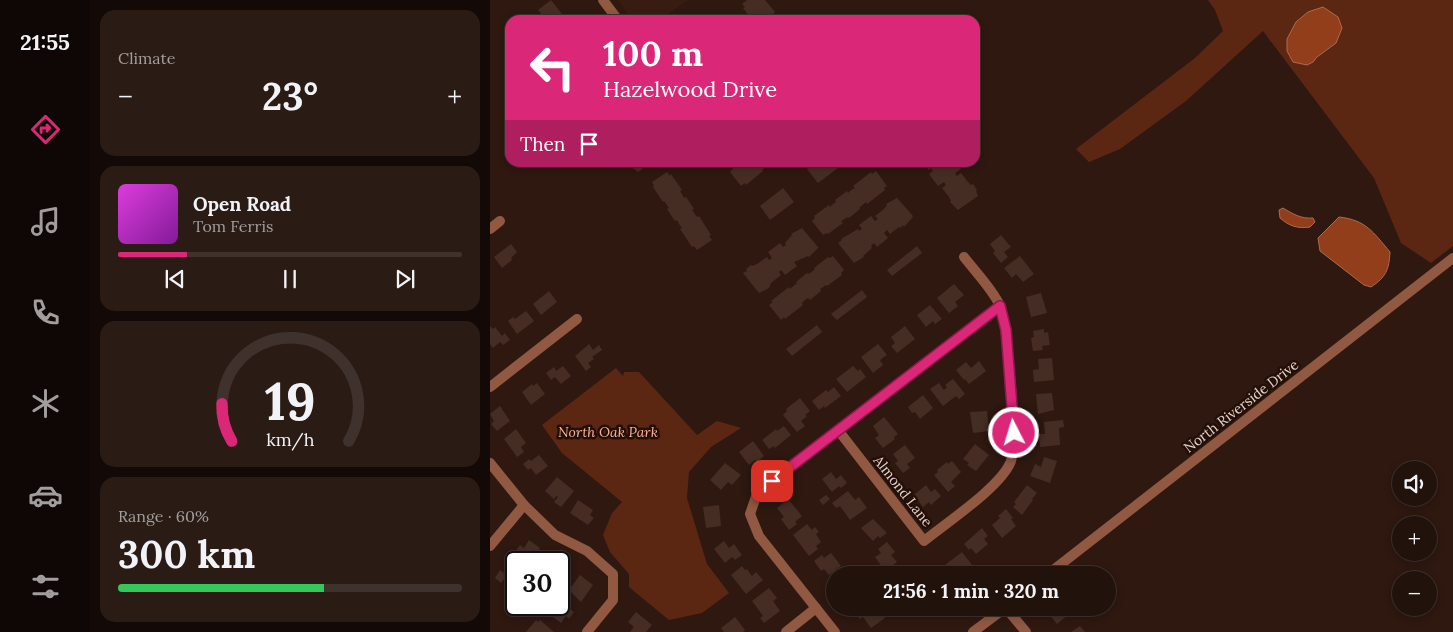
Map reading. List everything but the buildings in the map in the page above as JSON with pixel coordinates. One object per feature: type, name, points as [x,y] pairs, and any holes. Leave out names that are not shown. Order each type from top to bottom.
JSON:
[{"type":"street","points":[[603,0],[614,15]]},
{"type":"street","points":[[490,229],[500,221]]},
{"type":"street","name":"Almond Lane","points":[[838,430],[924,540],[996,484],[1010,462],[1014,433],[1006,330],[1000,306],[964,257]]},
{"type":"street","name":"North Riverside Drive","points":[[1059,566],[1452,263]]},
{"type":"street","points":[[835,632],[759,536],[750,514],[758,491],[1000,306]]},
{"type":"street","points":[[490,386],[577,318]]},
{"type":"street","points":[[490,463],[524,505],[554,535],[587,551],[613,574],[613,600],[588,632]]},
{"type":"street","points":[[490,546],[524,505]]},
{"type":"street","points":[[786,632],[816,608]]},
{"type":"street","points":[[973,632],[995,616]]},
{"type":"street","points":[[1013,616],[1026,632]]},
{"type":"shaded area","points":[[618,0],[688,0],[666,15],[628,15]]},
{"type":"shaded area","points":[[1323,7],[1338,17],[1342,28],[1336,43],[1307,65],[1293,62],[1287,51],[1287,39],[1296,22],[1308,12]]},
{"type":"shaded area","points":[[1283,208],[1301,217],[1313,218],[1315,222],[1306,228],[1290,225],[1280,218],[1279,210]]},
{"type":"shaded area","points":[[1339,217],[1363,224],[1374,233],[1390,252],[1386,272],[1371,287],[1364,285],[1320,251],[1318,238]]},
{"type":"green space","points":[[1208,0],[1453,0],[1453,246],[1431,263],[1401,243],[1374,178],[1263,31],[1186,101],[1120,149],[1089,162],[1076,149],[1195,58],[1223,31],[1215,10]]},
{"type":"green space","name":"North Oak Park","points":[[616,368],[623,376],[624,372],[639,372],[697,435],[717,421],[741,428],[711,447],[689,472],[687,498],[707,564],[729,593],[702,613],[669,620],[629,587],[629,574],[610,552],[603,535],[612,513],[622,502],[562,453],[542,425]]},
{"type":"route","points":[[772,481],[1000,306],[1006,330],[1014,433]]}]
